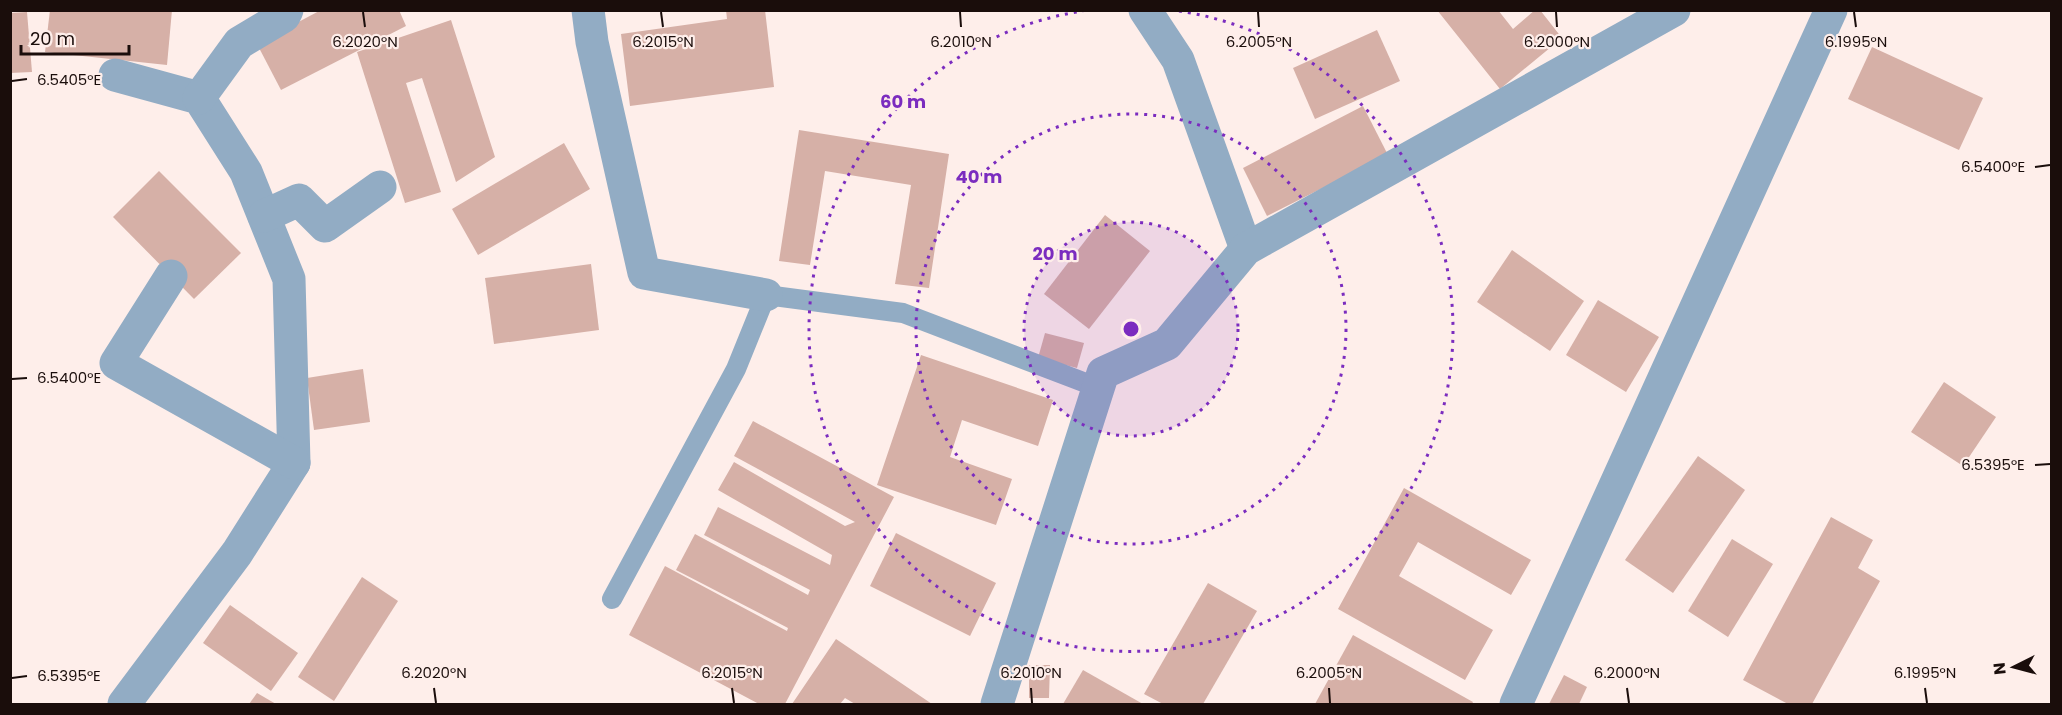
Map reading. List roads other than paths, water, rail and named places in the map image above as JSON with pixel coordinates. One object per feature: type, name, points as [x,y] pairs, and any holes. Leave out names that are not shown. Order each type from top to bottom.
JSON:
[{"type":"street","points":[[199,98],[239,43],[284,16],[287,10]]},
{"type":"street","points":[[588,10],[592,42],[644,273],[766,295]]},
{"type":"street","points":[[1145,10],[1178,60],[1246,249]]},
{"type":"street","points":[[997,705],[1103,373],[1167,344],[1246,249],[1674,10]]},
{"type":"street","points":[[1516,705],[1832,10]]},
{"type":"street","points":[[115,75],[199,98],[246,172],[289,279],[294,463],[237,553],[124,705]]},
{"type":"street","points":[[264,216],[299,200],[325,226],[380,187]]},
{"type":"street","points":[[171,276],[116,363],[294,463]]},
{"type":"lane","points":[[612,599],[736,369],[766,295],[903,312],[1099,388]]}]
